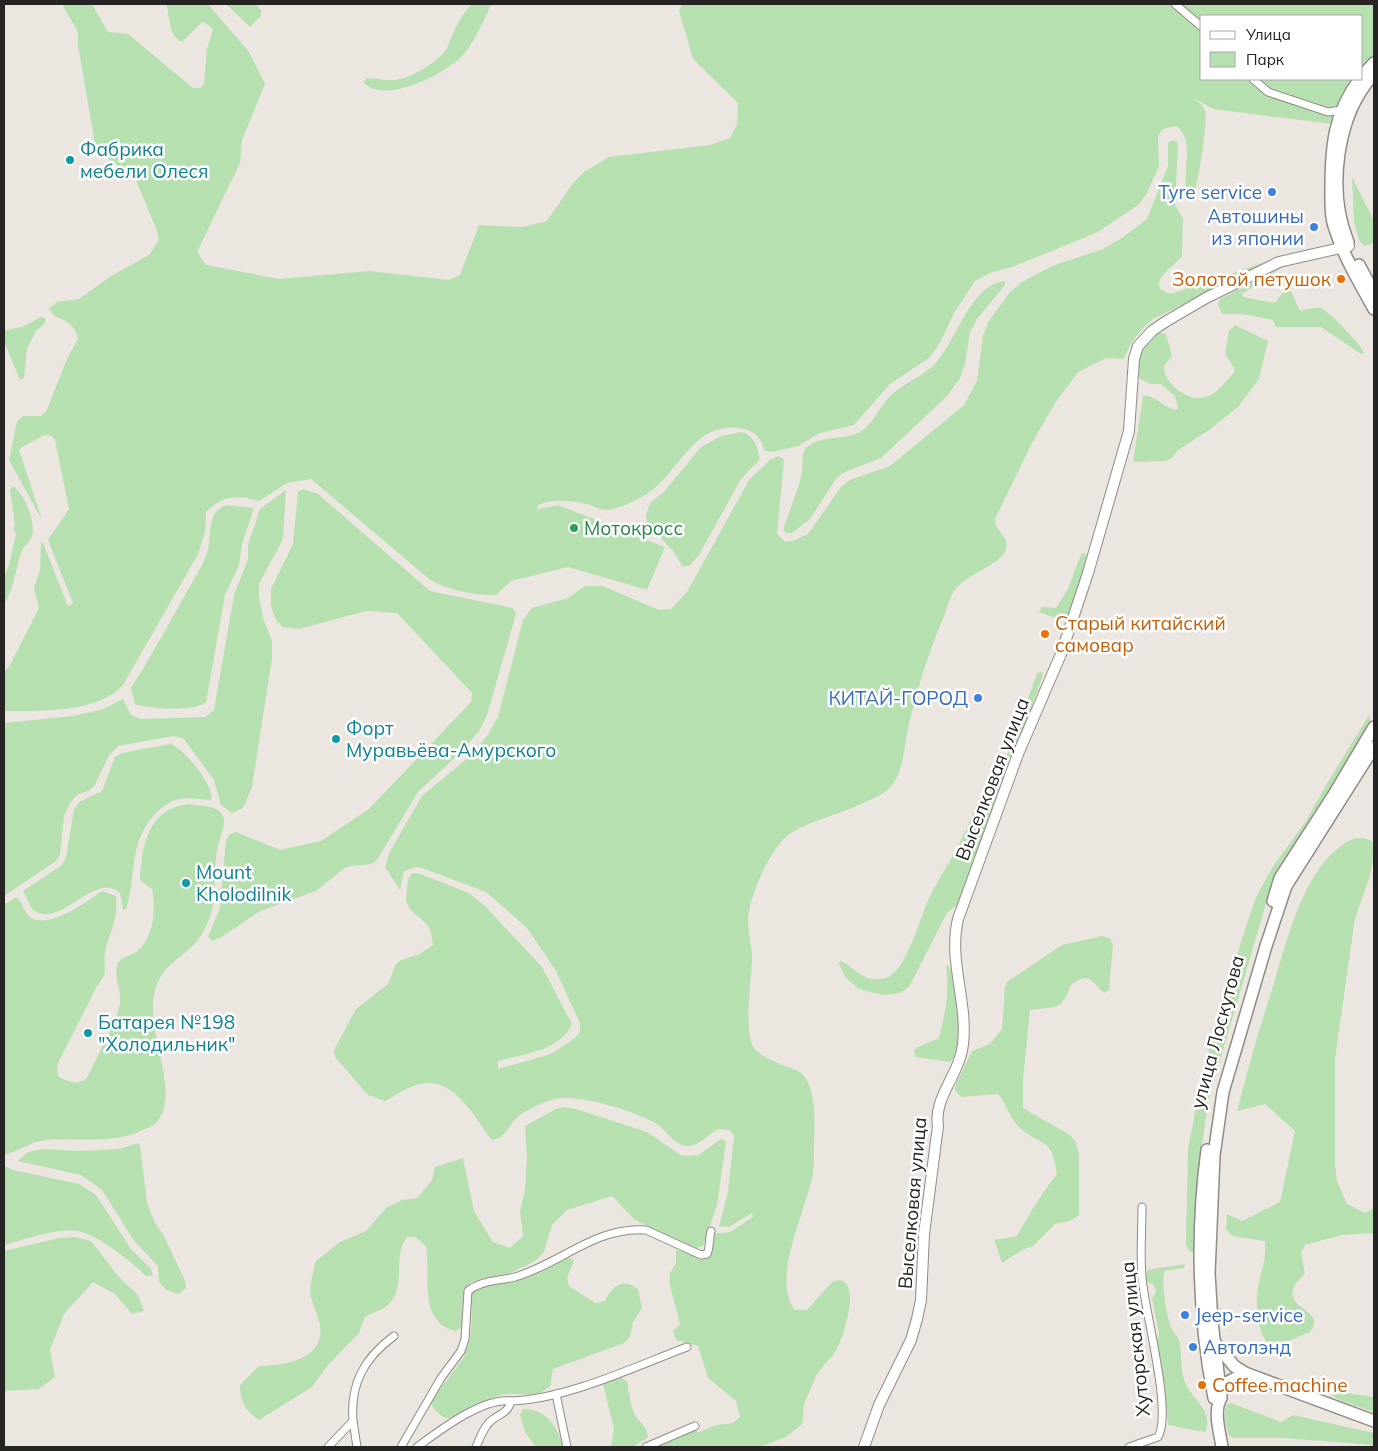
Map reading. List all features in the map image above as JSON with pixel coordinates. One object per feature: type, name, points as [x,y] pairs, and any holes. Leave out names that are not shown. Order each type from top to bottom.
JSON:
[{"type":"main road","points":[[1363,76],[1374,63]]},
{"type":"main road","points":[[1374,74],[1356,98],[1340,141],[1340,210],[1345,247],[1374,293]]},
{"type":"main road","points":[[1360,80],[1341,110],[1334,130],[1331,152],[1331,203],[1334,225],[1374,309]]},
{"type":"main road","name":"улица Лоскутова","points":[[1214,1374],[1201,1275],[1202,1210],[1205,1161],[1222,1066],[1280,878],[1333,796],[1374,727]]},
{"type":"main road","name":"улица Лоскутова","points":[[1222,1447],[1218,1403],[1214,1399],[1214,1340],[1209,1273],[1216,1132],[1233,1052],[1286,886],[1374,747]]},
{"type":"main road","points":[[1214,1340],[1228,1360],[1245,1373],[1374,1421]]},
{"type":"main road","points":[[1214,1374],[1245,1373]]},
{"type":"main road","points":[[1218,1403],[1228,1382],[1245,1373]]},
{"type":"street","points":[[1174,4],[1200,24]]},
{"type":"street","points":[[1255,81],[1268,92],[1328,112],[1341,110]]},
{"type":"street","name":"Выселковая улица","points":[[864,1447],[879,1406],[911,1340],[921,1300],[924,1234],[938,1126],[936,1111],[960,1060],[963,1046],[962,1006],[954,951],[954,936],[958,919],[1018,754],[1061,654],[1088,573],[1129,431],[1134,359],[1138,346],[1152,331],[1165,322],[1255,273],[1279,262],[1345,247]]},
{"type":"street","name":"Хуторская улица","points":[[1129,1447],[1158,1436],[1161,1420],[1156,1359],[1150,1333],[1142,1277],[1142,1207]]},
{"type":"street","points":[[401,1447],[440,1378],[461,1351],[465,1339],[468,1291],[474,1286],[514,1277],[546,1264],[580,1245],[608,1234],[636,1229],[646,1230],[701,1255],[707,1254],[711,1231]]},
{"type":"street","points":[[357,1447],[353,1421],[354,1390],[375,1350],[394,1336]]},
{"type":"street","points":[[417,1447],[448,1424],[494,1403],[529,1400],[556,1394],[687,1347]]},
{"type":"street","points":[[556,1394],[567,1447]]},
{"type":"street","points":[[476,1447],[488,1425],[506,1412],[512,1401]]},
{"type":"street","points":[[328,1447],[353,1421]]},
{"type":"street","points":[[646,1447],[695,1426]]},
{"type":"green space","points":[[62,4],[92,4],[108,32],[128,34],[193,88],[200,88],[204,84],[207,49],[213,29],[204,22],[201,23],[182,42],[174,35],[166,4],[208,4],[249,52],[265,84],[242,140],[240,163],[198,250],[200,257],[206,265],[279,279],[369,271],[449,280],[460,275],[479,225],[523,227],[547,221],[573,183],[584,172],[609,157],[710,145],[730,138],[737,125],[738,103],[693,59],[679,11],[682,4],[1374,4],[1374,60],[1363,74],[1363,15],[1200,15],[1200,80],[1358,80],[1333,124],[1213,109],[1192,97],[1203,106],[1206,117],[1200,168],[1193,195],[1187,194],[1186,189],[1187,147],[1182,132],[1176,126],[1163,129],[1158,136],[1159,166],[1146,195],[1138,205],[1098,232],[1015,266],[990,273],[975,281],[954,313],[940,343],[929,358],[890,384],[854,425],[820,433],[798,446],[772,452],[765,451],[761,441],[753,432],[739,428],[723,428],[710,433],[698,441],[658,485],[647,494],[618,508],[601,509],[570,501],[550,501],[538,505],[537,513],[539,509],[558,505],[665,547],[647,590],[568,567],[511,581],[496,595],[470,593],[453,589],[429,579],[311,479],[287,483],[259,501],[241,497],[230,498],[215,504],[206,512],[205,532],[198,554],[123,685],[112,694],[84,706],[51,710],[4,711],[4,671],[9,667],[39,608],[34,588],[40,570],[41,542],[67,604],[69,606],[73,603],[48,540],[69,509],[55,440],[52,436],[45,435],[19,450],[42,520],[9,460],[17,421],[23,416],[41,416],[46,412],[67,359],[78,339],[73,327],[63,319],[54,316],[49,309],[57,302],[79,299],[111,276],[149,255],[159,240],[156,228],[135,178],[110,160],[95,144],[78,45],[78,32]]},
{"type":"green space","points":[[226,4],[256,4],[261,10],[261,16],[250,27]]},
{"type":"green space","points":[[472,4],[491,4],[471,44],[463,55],[444,70],[430,78],[400,89],[385,90],[373,88],[363,82],[367,78],[401,79],[431,64],[447,48],[457,24]]},
{"type":"green space","points":[[1176,141],[1178,144],[1175,205],[1183,219],[1182,256],[1159,281],[1159,286],[1171,294],[1262,263],[1263,265],[1153,319],[1136,337],[1124,359],[1106,358],[1078,372],[1055,403],[1032,443],[995,519],[995,523],[1007,544],[1003,555],[964,581],[951,596],[924,669],[909,724],[902,763],[893,784],[887,791],[874,798],[802,827],[787,836],[769,860],[751,902],[748,922],[752,958],[749,1004],[751,1040],[754,1048],[763,1056],[800,1072],[806,1078],[814,1106],[813,1174],[788,1263],[786,1281],[788,1297],[795,1310],[807,1310],[833,1281],[843,1281],[848,1287],[850,1296],[847,1320],[840,1342],[835,1353],[816,1376],[804,1405],[802,1424],[786,1437],[759,1447],[654,1447],[693,1430],[699,1432],[717,1425],[733,1423],[740,1417],[736,1401],[708,1378],[698,1346],[676,1340],[673,1331],[680,1324],[669,1282],[670,1273],[676,1263],[676,1250],[706,1257],[713,1234],[730,1232],[753,1217],[752,1213],[729,1227],[719,1226],[728,1192],[734,1136],[730,1130],[718,1129],[698,1143],[685,1146],[676,1142],[654,1122],[623,1109],[600,1103],[561,1098],[548,1101],[523,1113],[515,1119],[501,1137],[492,1140],[462,1101],[443,1086],[432,1083],[420,1084],[385,1101],[368,1095],[335,1057],[334,1050],[356,1009],[388,984],[396,964],[401,960],[420,954],[433,945],[432,935],[426,923],[410,909],[406,901],[408,882],[412,873],[418,873],[469,893],[485,906],[542,967],[572,1024],[559,1040],[550,1046],[498,1061],[498,1069],[551,1054],[575,1038],[580,1032],[580,1023],[556,971],[527,928],[486,892],[425,869],[416,867],[404,871],[400,890],[385,867],[389,853],[422,796],[469,757],[487,736],[498,717],[523,620],[532,608],[568,598],[585,586],[603,586],[659,610],[671,609],[687,592],[749,480],[771,459],[779,456],[784,460],[777,534],[785,542],[808,534],[841,487],[850,480],[890,466],[964,405],[977,381],[983,336],[988,322],[1010,292],[1022,282],[1052,266],[1103,249],[1122,238],[1147,219],[1168,166],[1168,143]]},
{"type":"green space","points":[[1352,177],[1374,221],[1374,243],[1364,246],[1359,240],[1354,222]]},
{"type":"green space","points":[[1283,267],[1242,294],[1243,297],[1275,303],[1288,285],[1300,311],[1315,308],[1324,310],[1351,336],[1364,353],[1361,354],[1321,327],[1276,327],[1273,320],[1242,314],[1222,314],[1218,305],[1220,299]]},
{"type":"green space","points":[[1005,281],[1005,285],[977,319],[970,332],[965,364],[960,378],[947,396],[881,458],[847,471],[837,477],[810,519],[792,533],[786,533],[783,530],[798,487],[803,469],[804,452],[807,447],[825,439],[858,433],[868,426],[890,396],[934,365],[982,292],[993,285]]},
{"type":"green space","points":[[41,317],[45,318],[45,323],[36,331],[27,348],[24,378],[20,380],[4,341],[4,331],[24,326]]},
{"type":"green space","points":[[1235,325],[1268,341],[1259,379],[1238,407],[1209,430],[1178,450],[1171,459],[1165,461],[1133,462],[1143,396],[1151,397],[1172,409],[1176,410],[1178,408],[1175,396],[1161,384],[1151,384],[1140,379],[1138,372],[1139,359],[1149,341],[1160,333],[1166,334],[1172,356],[1164,366],[1168,379],[1185,395],[1200,398],[1206,397],[1218,390],[1234,372],[1235,369],[1225,354],[1229,331]]},
{"type":"green space","points":[[742,432],[753,439],[760,459],[741,479],[699,555],[690,565],[683,567],[674,552],[647,523],[646,515],[650,503],[663,493],[701,447],[721,436]]},
{"type":"green space","points":[[13,486],[22,495],[31,517],[33,530],[31,538],[21,553],[12,586],[4,605],[4,577],[9,565],[16,534],[13,530],[15,525],[10,490]]},
{"type":"green space","points":[[303,489],[318,494],[430,591],[513,608],[516,614],[487,715],[479,731],[462,751],[418,792],[377,860],[371,864],[350,866],[343,869],[316,891],[260,911],[220,938],[212,941],[208,937],[220,908],[226,840],[230,834],[236,832],[280,850],[321,841],[369,809],[471,702],[472,693],[397,613],[366,611],[299,629],[283,627],[276,620],[271,606],[271,589],[293,544],[298,492]]},
{"type":"green space","points":[[286,490],[283,539],[259,584],[259,597],[263,618],[272,641],[272,658],[252,787],[243,808],[232,813],[221,805],[214,780],[184,739],[174,736],[118,746],[108,757],[95,785],[90,790],[77,795],[70,803],[64,816],[60,855],[56,861],[4,896],[4,723],[73,716],[101,710],[123,699],[131,715],[141,719],[205,717],[214,710],[234,595],[248,559],[248,545],[260,509]]},
{"type":"green space","points":[[228,505],[254,508],[242,544],[239,565],[225,595],[206,702],[201,705],[183,708],[161,708],[135,704],[131,688],[201,567],[209,546],[211,524],[216,512]]},
{"type":"green space","points":[[1085,553],[1087,558],[1067,619],[1061,620],[1039,612],[1042,607],[1056,608],[1068,589],[1081,554]]},
{"type":"green space","points":[[1043,673],[1042,678],[959,903],[947,913],[909,987],[900,993],[883,995],[859,989],[845,977],[838,962],[841,961],[847,964],[861,975],[872,979],[886,978],[894,973],[900,965],[907,954],[930,896],[963,837],[981,795],[987,787],[997,782],[1037,674]]},
{"type":"green space","points":[[1369,715],[1370,721],[1347,767],[1294,851],[1281,865],[1270,890],[1209,1098],[1201,1150],[1193,1253],[1190,1252],[1186,1244],[1188,1149],[1212,1037],[1248,920],[1257,895],[1272,868],[1306,821]]},
{"type":"green space","points":[[170,744],[183,752],[204,778],[209,787],[211,800],[180,799],[157,812],[141,835],[137,846],[130,895],[126,909],[123,910],[120,893],[109,888],[99,889],[87,894],[54,913],[43,914],[32,909],[23,891],[62,865],[66,857],[74,810],[79,802],[102,791],[115,757],[122,753]]},
{"type":"green space","points":[[189,804],[211,807],[218,810],[223,816],[224,825],[216,855],[213,905],[205,928],[198,940],[165,971],[157,984],[153,1001],[154,1020],[166,1094],[163,1110],[155,1124],[131,1135],[95,1140],[59,1139],[40,1141],[4,1155],[4,905],[16,897],[29,916],[40,920],[49,920],[68,912],[102,891],[116,896],[115,919],[105,953],[103,977],[57,1065],[58,1076],[73,1082],[80,1082],[87,1078],[118,1012],[120,995],[116,971],[118,963],[135,953],[150,932],[154,906],[152,889],[140,880],[143,854],[150,830],[164,813],[175,807]]},
{"type":"green space","points":[[1355,838],[1364,838],[1372,841],[1373,863],[1354,925],[1335,1059],[1335,1165],[1337,1181],[1347,1204],[1365,1213],[1374,1208],[1374,1233],[1342,1235],[1305,1245],[1301,1254],[1305,1273],[1293,1290],[1293,1297],[1314,1319],[1314,1325],[1310,1332],[1274,1347],[1268,1344],[1264,1338],[1258,1321],[1257,1311],[1257,1294],[1264,1259],[1265,1241],[1231,1235],[1226,1229],[1227,1214],[1242,1221],[1280,1202],[1295,1131],[1265,1104],[1237,1111],[1264,1015],[1301,901],[1324,863],[1338,848]]},
{"type":"green space","points":[[1102,936],[1110,938],[1113,945],[1109,990],[1104,993],[1087,978],[1082,979],[1071,985],[1060,1004],[1030,1010],[1023,1080],[1023,1108],[1070,1135],[1076,1142],[1079,1155],[1079,1215],[1070,1221],[1055,1224],[1033,1246],[1022,1250],[1002,1263],[994,1240],[1017,1236],[1057,1174],[1055,1161],[1048,1147],[1017,1125],[998,1094],[961,1097],[955,1090],[956,1084],[972,1051],[990,1044],[1002,1029],[1007,982],[1062,945]]},
{"type":"green space","points":[[948,965],[952,973],[958,1000],[959,1030],[955,1055],[950,1062],[916,1057],[914,1049],[939,1038],[946,1002],[946,966]]},
{"type":"green space","points":[[565,1107],[647,1132],[682,1156],[699,1155],[722,1139],[726,1142],[717,1205],[703,1246],[697,1248],[690,1246],[635,1220],[612,1196],[567,1210],[552,1225],[544,1252],[535,1261],[510,1273],[479,1279],[470,1283],[464,1290],[462,1326],[456,1331],[444,1326],[436,1318],[431,1308],[428,1296],[426,1246],[415,1237],[407,1237],[400,1252],[397,1288],[389,1304],[365,1317],[359,1333],[328,1365],[312,1387],[259,1420],[250,1413],[242,1401],[240,1385],[259,1366],[291,1362],[301,1358],[316,1346],[320,1337],[320,1325],[310,1291],[316,1261],[340,1242],[366,1231],[386,1208],[402,1200],[417,1198],[432,1180],[435,1167],[463,1158],[474,1211],[493,1242],[510,1248],[523,1236],[520,1211],[525,1190],[527,1157],[525,1126],[556,1109]]},
{"type":"green space","points":[[138,1143],[140,1145],[147,1202],[154,1221],[164,1236],[185,1281],[186,1288],[179,1294],[166,1290],[159,1282],[158,1266],[135,1242],[102,1190],[81,1175],[18,1161],[28,1152],[43,1149],[81,1151],[119,1149]]},
{"type":"green space","points":[[4,1165],[13,1170],[79,1184],[96,1195],[131,1249],[151,1269],[153,1276],[146,1276],[132,1263],[103,1242],[76,1231],[58,1231],[4,1245]]},
{"type":"green space","points":[[75,1237],[91,1241],[118,1276],[138,1295],[144,1311],[132,1314],[115,1294],[93,1282],[64,1314],[50,1350],[55,1377],[39,1389],[4,1391],[4,1251],[59,1238]]},
{"type":"green space","points":[[565,1256],[574,1260],[567,1278],[569,1286],[595,1303],[605,1301],[618,1285],[633,1285],[638,1289],[642,1308],[633,1322],[630,1337],[624,1343],[553,1369],[550,1386],[544,1391],[532,1395],[508,1394],[494,1397],[450,1418],[439,1414],[431,1403],[467,1351],[471,1326],[472,1292],[476,1288]]},
{"type":"green space","points":[[1185,1264],[1184,1268],[1165,1271],[1163,1282],[1165,1299],[1171,1327],[1178,1337],[1181,1349],[1182,1373],[1185,1382],[1205,1411],[1207,1425],[1205,1432],[1168,1425],[1161,1360],[1157,1343],[1159,1333],[1152,1298],[1156,1292],[1154,1285],[1146,1281],[1147,1270]]},
{"type":"green space","points":[[620,1377],[627,1381],[634,1413],[644,1426],[648,1437],[633,1447],[611,1447],[614,1429],[603,1384]]},
{"type":"green space","points":[[1334,1391],[1374,1397],[1374,1412],[1339,1400],[1332,1395]]},
{"type":"green space","points":[[1231,1403],[1281,1422],[1293,1415],[1374,1433],[1374,1445],[1283,1438],[1233,1438],[1229,1435],[1225,1415],[1227,1404]]},
{"type":"green space","points":[[523,1409],[545,1415],[558,1432],[563,1447],[536,1447],[525,1432],[520,1415]]},
{"type":"place","name":"Фабрика мебели Олеся","points":[[70,160]]},
{"type":"place","name":"Tyre service","points":[[1272,192]]},
{"type":"place","name":"Автошины из японии","points":[[1314,227]]},
{"type":"place","name":"Золотой петушок","points":[[1341,279]]},
{"type":"place","name":"Мотокросс","points":[[574,528]]},
{"type":"place","name":"Старый китайский самовар","points":[[1045,634]]},
{"type":"place","name":"КИТАЙ-ГОРОД","points":[[978,698]]},
{"type":"place","name":"Форт Муравьёва-Амурского","points":[[336,739]]},
{"type":"place","name":"Mount Kholodilnik","points":[[186,883]]},
{"type":"place","name":"Батарея №198 \"Холодильник\"","points":[[88,1033]]},
{"type":"place","name":"Jeep-service","points":[[1185,1315]]},
{"type":"place","name":"Автолэнд","points":[[1193,1347]]},
{"type":"place","name":"Coffee machine","points":[[1202,1385]]}]
